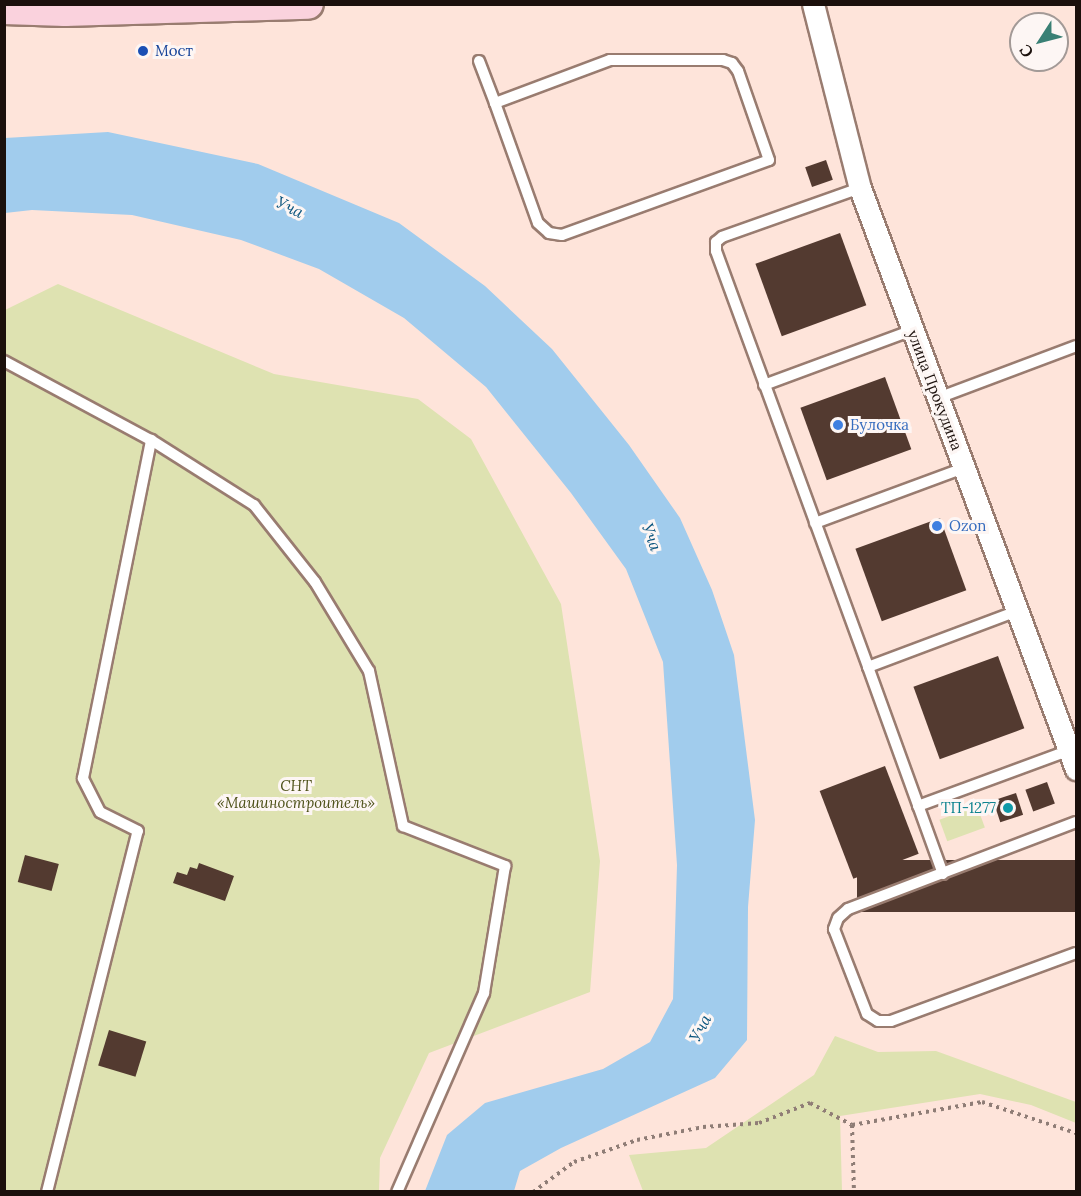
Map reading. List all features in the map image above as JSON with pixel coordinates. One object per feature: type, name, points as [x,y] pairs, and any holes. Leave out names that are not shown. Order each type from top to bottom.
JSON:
[{"type":"street","points":[[4,9],[76,10],[308,4]]},
{"type":"street","name":"улица Прокудина","points":[[813,4],[860,188],[1073,759]]},
{"type":"lane","points":[[479,61],[538,224],[549,233],[562,235],[769,160],[738,71],[732,63],[723,60],[610,60],[495,103]]},
{"type":"lane","points":[[860,188],[722,237],[716,242],[716,251],[943,874]]},
{"type":"lane","points":[[764,385],[913,330]]},
{"type":"lane","points":[[938,398],[1077,346]]},
{"type":"lane","points":[[4,361],[151,441],[254,505],[315,582],[369,671],[403,826],[506,866],[484,993],[397,1191]]},
{"type":"lane","points":[[47,1191],[138,831],[100,812],[83,778],[151,441]]},
{"type":"lane","points":[[815,523],[964,468]]},
{"type":"lane","points":[[868,667],[1017,611]]},
{"type":"lane","points":[[918,806],[1073,759]]},
{"type":"lane","points":[[1077,822],[848,909],[838,918],[834,929],[867,1014],[878,1021],[891,1021],[1077,953]]},
{"type":"path","points":[[533,1191],[574,1162],[637,1140],[703,1127],[759,1123],[810,1103],[852,1125],[982,1102],[1077,1133]]},
{"type":"path","points":[[852,1125],[854,1191]]},
{"type":"green space","name":"СНТ «Машиностроитель»","points":[[58,284],[274,374],[418,399],[471,439],[561,604],[600,861],[590,992],[429,1053],[380,1158],[379,1191],[5,1192],[5,310]]},
{"type":"green space","points":[[977,806],[985,828],[947,841],[939,820]]},
{"type":"green space","points":[[835,1036],[878,1052],[936,1051],[1076,1102],[1076,1123],[1031,1105],[980,1094],[840,1116],[842,1191],[643,1191],[629,1155],[706,1148],[814,1075]]},
{"type":"water","name":"Уча","points":[[108,132],[258,164],[399,223],[485,286],[552,349],[629,445],[680,518],[712,590],[734,655],[755,820],[748,907],[747,1040],[715,1078],[561,1148],[520,1171],[514,1191],[425,1191],[447,1135],[485,1103],[603,1069],[650,1042],[673,999],[677,865],[663,662],[626,569],[571,493],[486,387],[404,318],[319,269],[241,240],[132,215],[32,210],[5,213],[5,138]]},
{"type":"building","points":[[826,160],[833,180],[812,187],[805,167]]},
{"type":"building","points":[[840,233],[866,305],[782,336],[755,264]]},
{"type":"building","points":[[885,377],[911,449],[827,480],[800,408]]},
{"type":"building","points":[[940,518],[966,590],[882,621],[855,549]]},
{"type":"building","points":[[998,656],[1024,728],[940,759],[913,687]]},
{"type":"building","points":[[885,766],[919,854],[853,879],[820,791]]},
{"type":"building","points":[[1047,782],[1055,804],[1033,811],[1025,790]]},
{"type":"building","name":"ТП-1277","points":[[1016,793],[1023,815],[1000,822],[993,800]]},
{"type":"building","points":[[25,855],[59,864],[52,891],[18,882]]},
{"type":"building","points":[[857,860],[1076,860],[1076,912],[857,912]]},
{"type":"building","points":[[199,863],[234,876],[225,901],[173,883],[177,872],[187,875],[190,867],[197,869]]},
{"type":"building","points":[[109,1030],[146,1041],[135,1077],[98,1065]]},
{"type":"place","name":"Мост","points":[[143,51]]},
{"type":"place","name":"Булочка","points":[[838,425]]},
{"type":"place","name":"Ozon","points":[[937,526]]},
{"type":"place","name":"ТП-1277","points":[[1008,808]]}]
